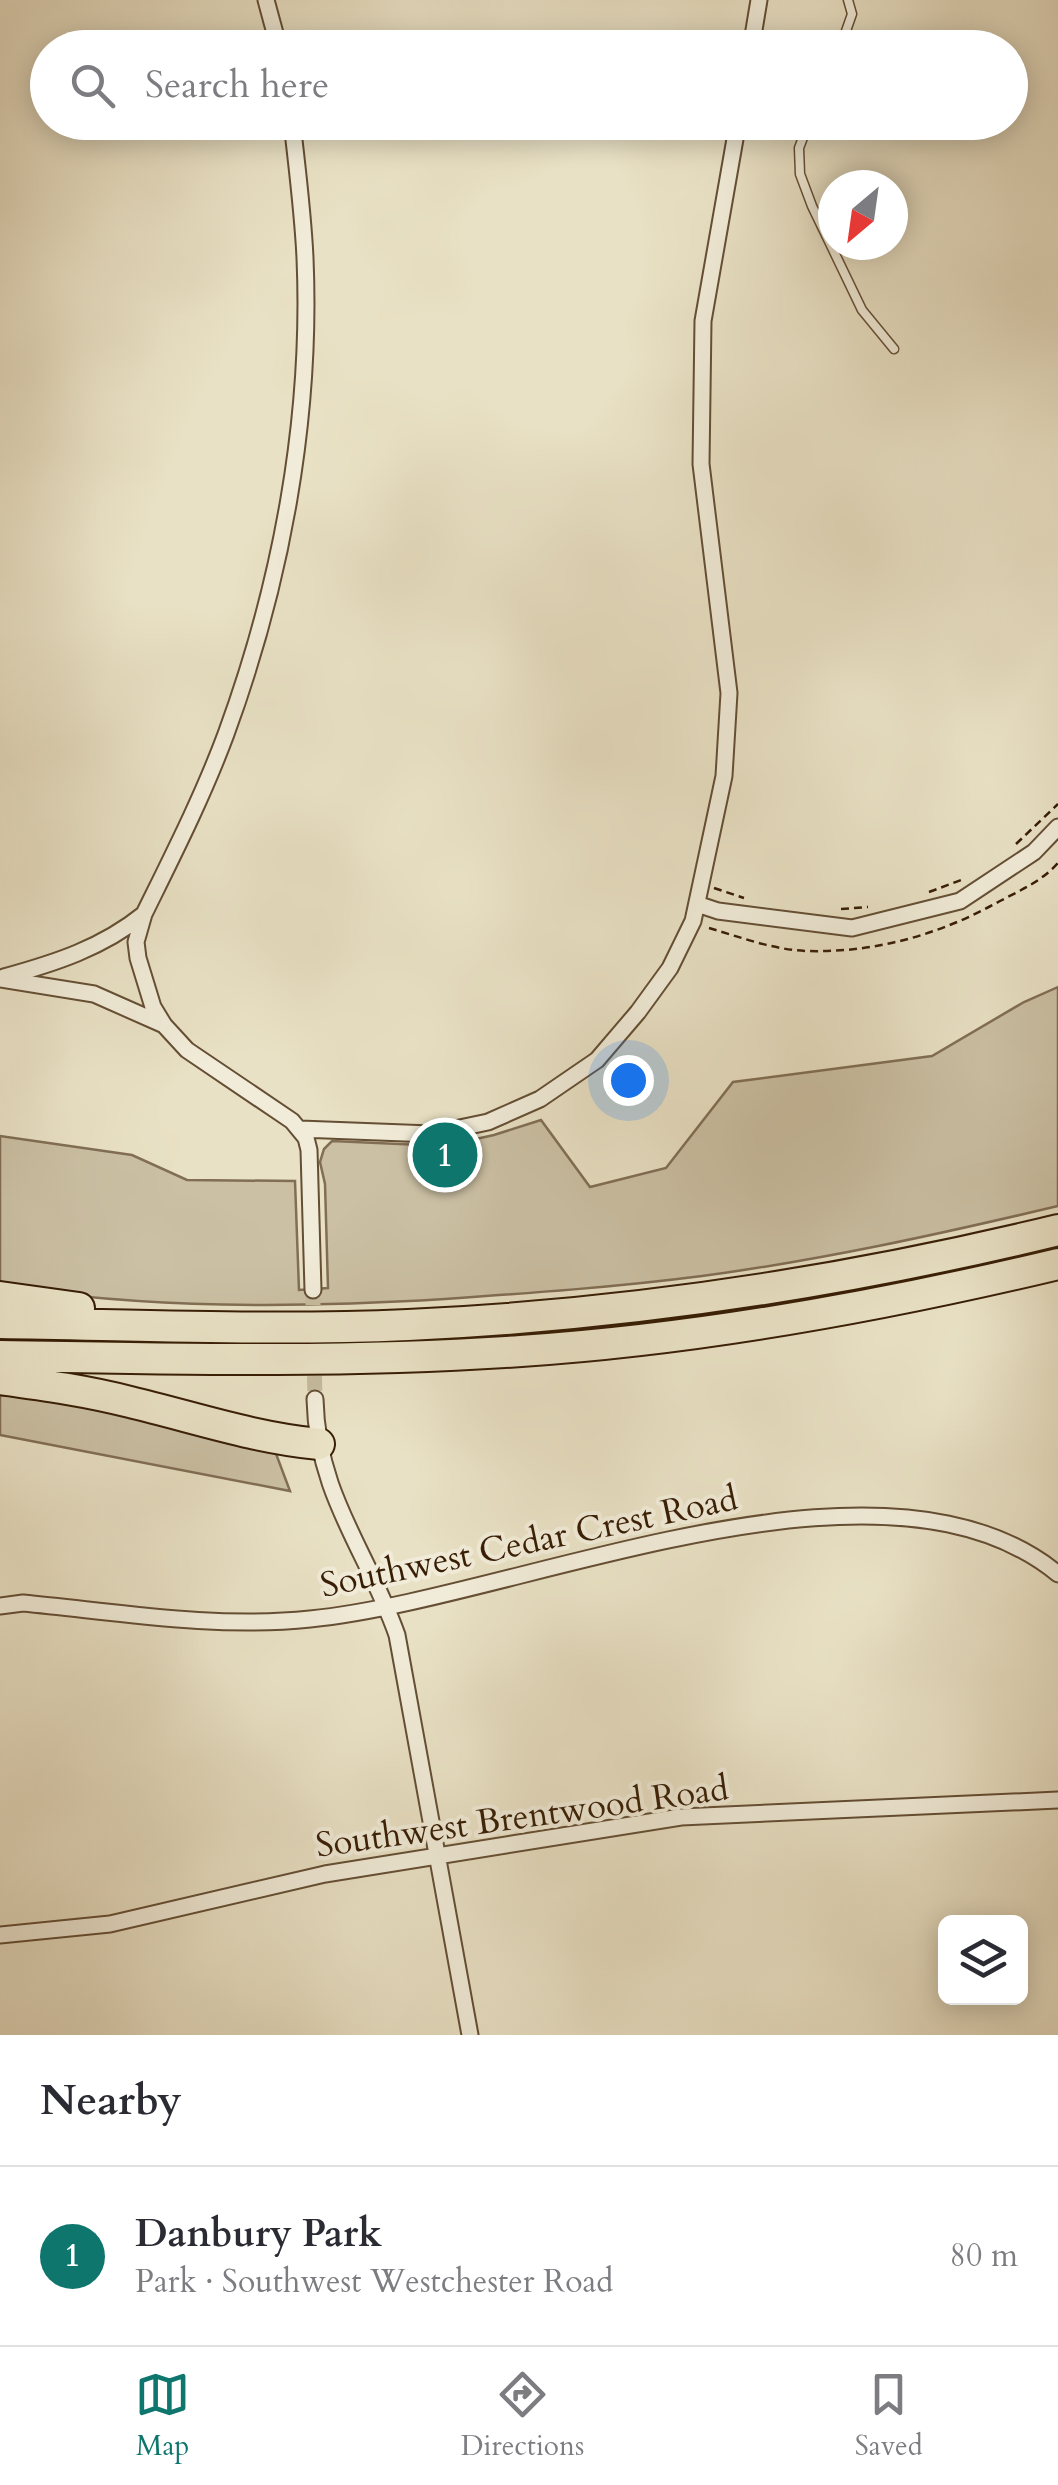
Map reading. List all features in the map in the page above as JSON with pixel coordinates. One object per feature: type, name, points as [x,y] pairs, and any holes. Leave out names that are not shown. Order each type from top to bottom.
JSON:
[{"type":"highway","points":[[0,1323],[256,1328],[480,1320],[686,1300],[879,1270],[1058,1230]]},
{"type":"highway","points":[[0,1356],[298,1360],[523,1351],[754,1325],[890,1302],[1058,1264]]},
{"type":"highway","points":[[0,1297],[256,1328]]},
{"type":"highway","points":[[0,1380],[128,1401],[260,1437],[319,1444]]},
{"type":"street","points":[[266,0],[274,30]]},
{"type":"street","points":[[754,30],[760,0]]},
{"type":"street","points":[[294,140],[304,240],[306,320],[297,439],[284,523],[260,629],[225,735],[144,914],[136,942],[152,1008],[164,1025],[187,1050],[274,1107],[300,1129],[308,1150],[313,1290]]},
{"type":"street","points":[[300,1129],[431,1134],[488,1122],[540,1099],[596,1060],[638,1012],[670,968],[693,922],[724,776],[730,693],[701,464],[703,321],[735,140]]},
{"type":"street","points":[[697,904],[718,911],[852,928],[960,901],[1034,852],[1058,827]]},
{"type":"street","points":[[0,978],[61,962],[121,933],[144,914]]},
{"type":"street","points":[[0,978],[94,994],[164,1025]]},
{"type":"street","points":[[315,1399],[328,1485],[388,1607],[397,1635],[470,2035]]},
{"type":"street","name":"Southwest Cedar Crest Road","points":[[0,1606],[23,1603],[238,1621],[308,1620],[388,1607],[715,1531],[819,1518],[890,1515],[956,1523],[989,1533],[1058,1574]]},
{"type":"street","name":"Southwest Brentwood Road","points":[[0,1935],[110,1924],[325,1874],[682,1816],[1058,1800]]},
{"type":"lane","points":[[846,30],[852,14],[848,0]]},
{"type":"lane","points":[[802,140],[800,174],[812,206],[862,310],[894,349]]},
{"type":"path","points":[[1006,854],[1058,804]]},
{"type":"path","points":[[930,891],[966,878]]},
{"type":"path","points":[[701,884],[752,900]]},
{"type":"path","points":[[838,910],[876,906]]},
{"type":"shaded area","points":[[1058,987],[1058,1206],[747,1270],[542,1292],[389,1302],[222,1305],[111,1299],[0,1286],[0,1136],[132,1155],[187,1180],[295,1181],[299,1290],[328,1288],[325,1184],[320,1162],[332,1141],[444,1146],[541,1120],[590,1187],[666,1168],[733,1082],[932,1056],[1024,1002]]},
{"type":"shaded area","points":[[0,1395],[88,1403],[275,1451],[290,1491],[0,1435]]},
{"type":"tunnel","points":[[313,1290],[313,1330]]},
{"type":"tunnel","points":[[314,1353],[315,1399]]},
{"type":"place","name":"Danbury Park","points":[[445,1155]]}]
